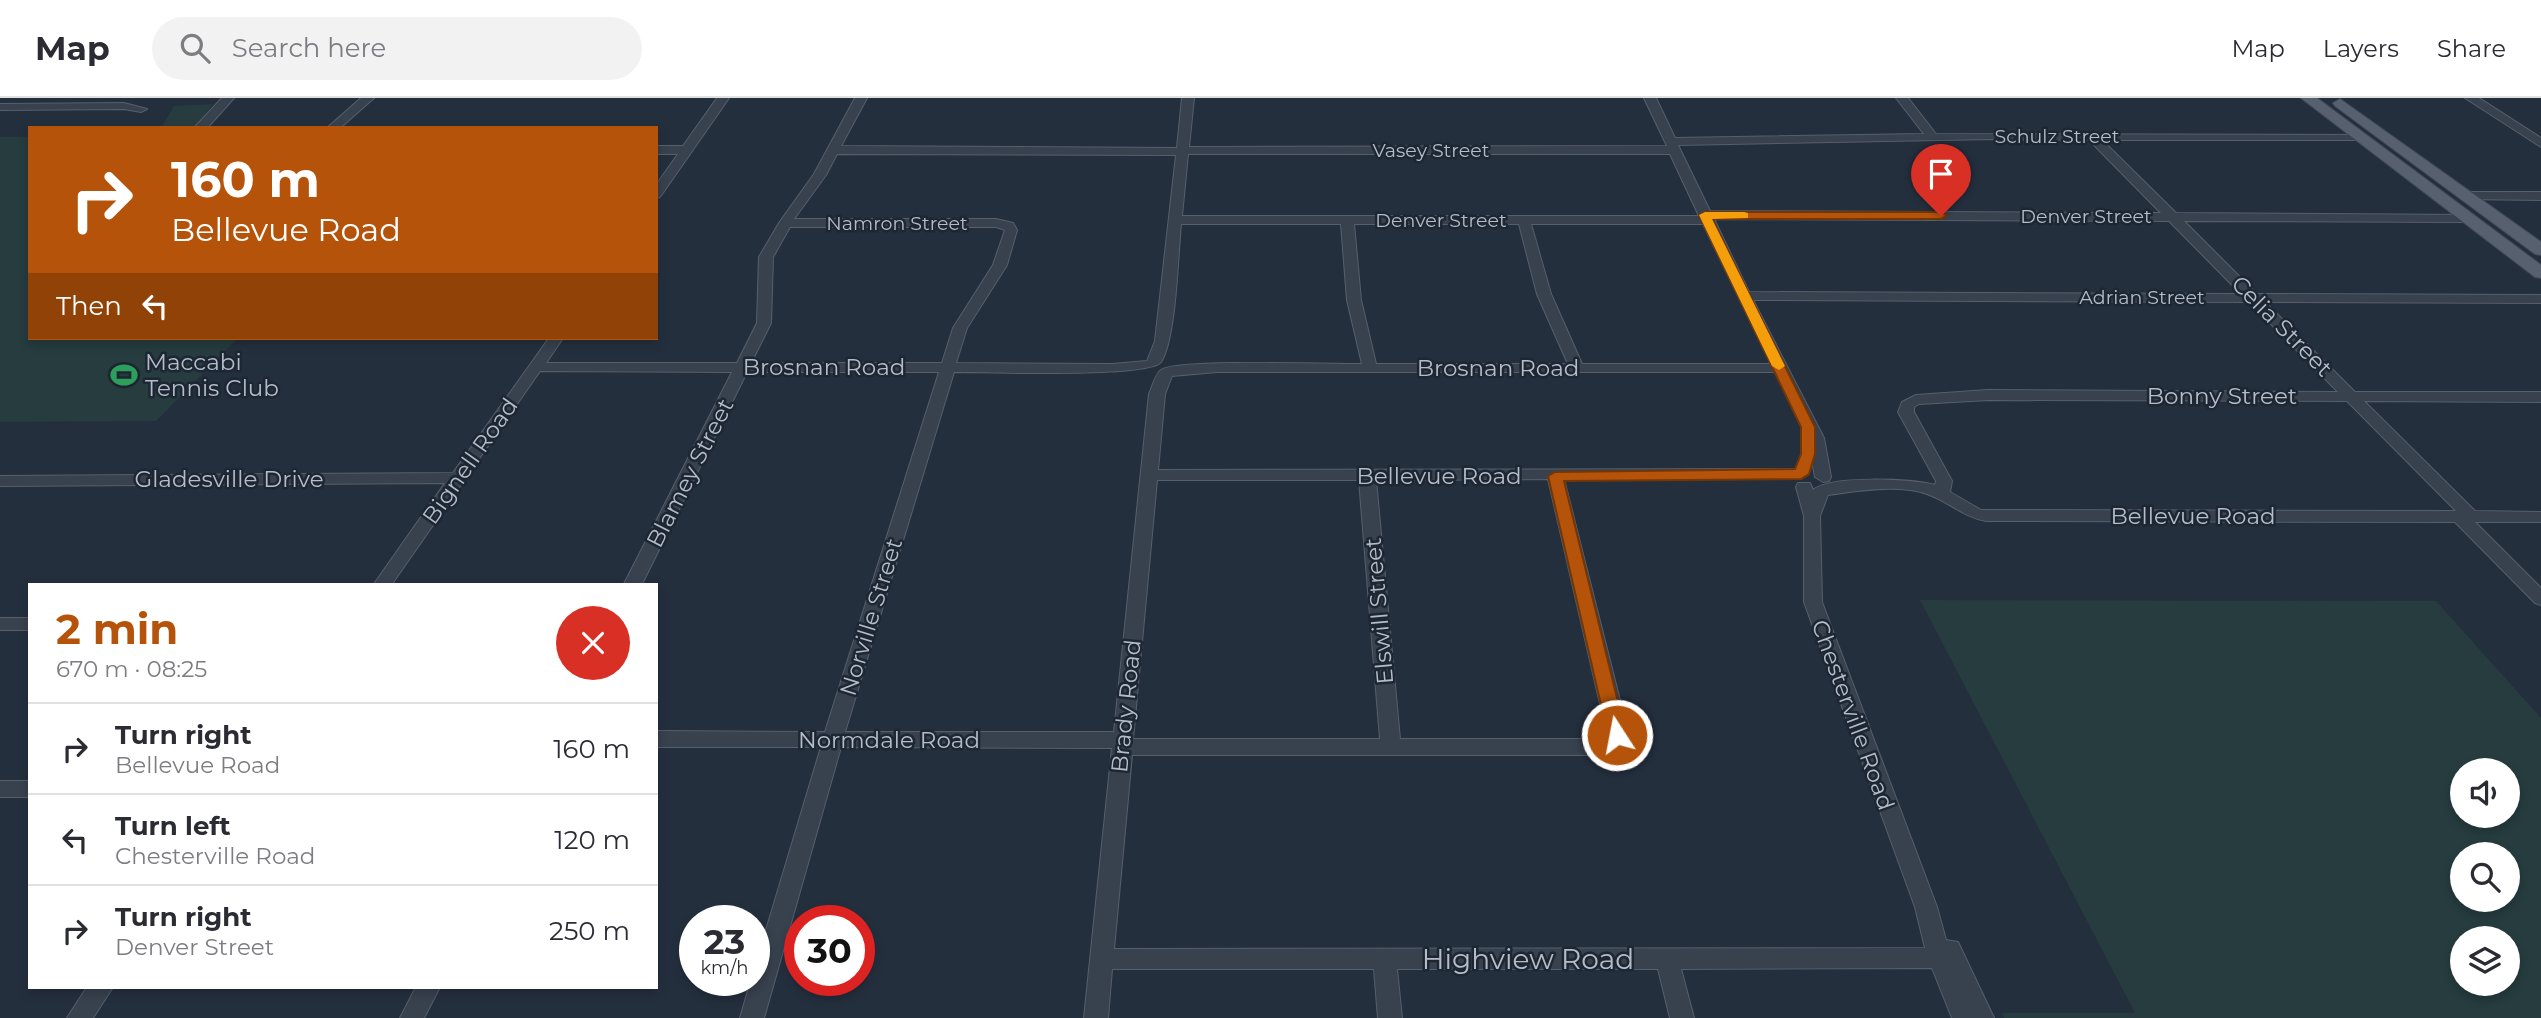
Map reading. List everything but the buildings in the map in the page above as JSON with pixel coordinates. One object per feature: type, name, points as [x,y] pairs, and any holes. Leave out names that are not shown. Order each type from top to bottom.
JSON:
[{"type":"main road","points":[[2308,98],[2541,273]]},
{"type":"main road","points":[[2334,98],[2541,250]]},
{"type":"main road","points":[[2414,178],[2443,178]]},
{"type":"street","points":[[52,107],[65,98]]},
{"type":"street","points":[[202,126],[228,98]]},
{"type":"street","points":[[335,126],[368,98]]},
{"type":"street","points":[[658,191],[723,98]]},
{"type":"street","name":"Blamey Street","points":[[634,583],[766,318],[766,257],[785,223],[820,175],[861,98]]},
{"type":"street","points":[[1160,368],[1188,98]]},
{"type":"street","name":"Chesterville Road","points":[[1650,98],[1819,446],[1824,484],[1812,516]]},
{"type":"street","points":[[1902,98],[1933,137]]},
{"type":"street","points":[[2471,98],[2541,143]]},
{"type":"street","points":[[0,107],[141,109]]},
{"type":"street","name":"Celia Street","points":[[2092,136],[2353,397],[2541,599]]},
{"type":"street","name":"Schulz Street","points":[[1672,146],[1933,137],[2360,137]]},
{"type":"street","name":"Vasey Street","points":[[832,150],[1183,151],[1672,146]]},
{"type":"street","points":[[658,150],[687,150]]},
{"type":"street","points":[[2466,196],[2541,196]]},
{"type":"street","name":"Denver Street","points":[[1176,220],[1706,217],[2467,218]]},
{"type":"street","points":[[1347,220],[1353,292],[1370,368]]},
{"type":"street","points":[[1524,220],[1544,295],[1577,368]]},
{"type":"street","name":"Namron Street","points":[[785,223],[996,223],[1009,226]]},
{"type":"street","name":"Norville Street","points":[[752,1018],[833,739],[963,320],[1000,265],[1010,233],[1009,226]]},
{"type":"street","name":"Adrian Street","points":[[1744,296],[2541,299]]},
{"type":"street","name":"Bignell Road","points":[[384,583],[555,340]]},
{"type":"street","name":"Brosnan Road","points":[[535,367],[1780,368]]},
{"type":"street","name":"Brady Road","points":[[1096,1018],[1160,368]]},
{"type":"street","name":"Bonny Street","points":[[1942,494],[1944,481],[1909,419],[1906,408],[1916,400],[1988,395],[2541,397]]},
{"type":"street","name":"Chesterville Road","points":[[1808,427],[1808,454],[1802,480],[1812,516],[1811,591],[1816,612],[1947,958],[1964,1018]]},
{"type":"street","name":"Bellevue Road","points":[[1149,475],[1771,476],[1824,484],[1921,487],[1942,494],[1966,511],[1986,516],[2541,517]]},
{"type":"street","name":"Elswill Street","points":[[1367,476],[1391,746]]},
{"type":"street","name":"Normdale Road","points":[[658,739],[1595,747],[1615,740],[1617,728],[1555,476]]},
{"type":"street","name":"Gladesville Drive","points":[[0,481],[458,478]]},
{"type":"street","points":[[0,624],[28,624]]},
{"type":"street","points":[[0,789],[28,789]]},
{"type":"street","name":"Chesterville Road","points":[[1947,958],[1982,1018]]},
{"type":"street","name":"Highview Road","points":[[1101,959],[1947,958]]},
{"type":"street","points":[[1385,959],[1391,1018]]},
{"type":"street","points":[[1667,959],[1682,1018]]},
{"type":"street","points":[[79,1018],[100,989]]},
{"type":"street","points":[[412,1018],[427,989]]},
{"type":"green space","points":[[213,104],[196,126],[162,126],[174,106]]},
{"type":"green space","points":[[0,137],[28,137],[28,340],[236,340],[156,421],[0,422]]},
{"type":"green space","points":[[1920,600],[2436,601],[2541,718],[2541,1018],[2004,1018],[2002,1013],[2135,1013]]},
{"type":"slow traffic","points":[[1744,215],[1705,215],[1779,366]]},
{"type":"place","name":"Maccabi Tennis Club","points":[[124,375]]},
{"type":"route","points":[[1617,735],[1555,476],[1801,474],[1808,454],[1808,427],[1705,215],[1941,216]]}]
